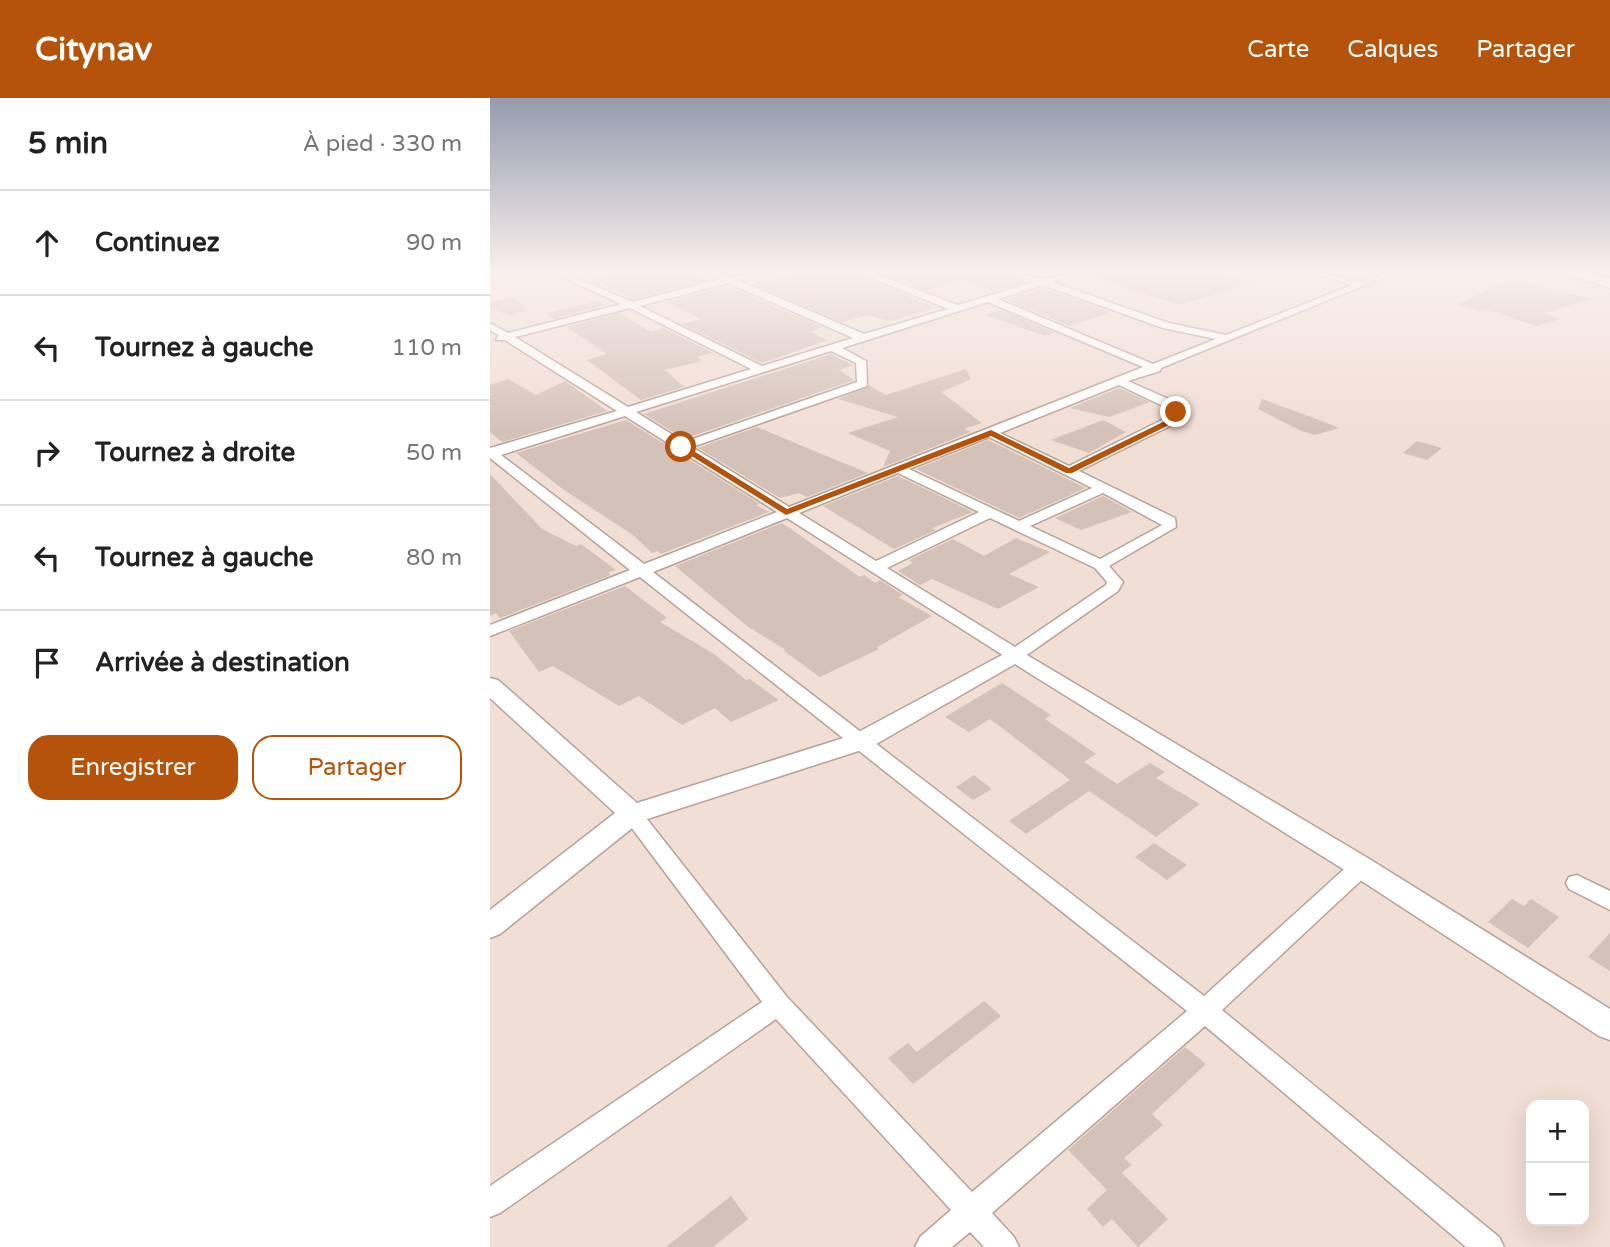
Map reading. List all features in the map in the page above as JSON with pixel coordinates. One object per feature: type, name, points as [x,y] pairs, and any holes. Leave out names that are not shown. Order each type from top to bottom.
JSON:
[{"type":"street","points":[[490,341],[558,324]]},
{"type":"street","points":[[668,324],[761,370]]},
{"type":"street","points":[[830,324],[863,338]]},
{"type":"street","points":[[491,453],[910,324]]},
{"type":"street","points":[[1047,324],[1156,369]]},
{"type":"street","points":[[1161,324],[1182,331],[1230,338]]},
{"type":"street","points":[[490,631],[1266,324]]},
{"type":"street","points":[[490,326],[1015,656],[1361,867],[1610,1026]]},
{"type":"street","points":[[681,447],[863,384],[861,361],[833,348]]},
{"type":"street","points":[[1069,471],[1168,422],[1176,412],[1169,404],[1121,382]]},
{"type":"street","points":[[991,433],[1170,521],[1170,527],[1100,565]]},
{"type":"street","points":[[491,453],[1205,1011],[1489,1247]]},
{"type":"street","points":[[490,926],[632,814],[862,741],[1015,656],[1115,584],[1100,565],[897,468]]},
{"type":"street","points":[[1021,526],[1103,488]]},
{"type":"street","points":[[874,568],[991,512]]},
{"type":"street","points":[[490,685],[632,814],[778,1004],[1004,1247]]},
{"type":"street","points":[[930,1247],[1205,1011],[1361,867]]},
{"type":"street","points":[[1577,883],[1610,901]]},
{"type":"street","points":[[490,1203],[778,1004]]},
{"type":"building","points":[[580,324],[637,324],[651,332],[664,328],[713,353],[697,357],[702,361],[665,370],[684,387],[641,400],[587,360],[607,354],[567,327]]},
{"type":"building","points":[[682,324],[814,324],[822,327],[810,332],[828,340],[762,363]]},
{"type":"building","points":[[1010,324],[1034,324],[1054,332],[1045,336]]},
{"type":"building","points":[[831,354],[853,365],[839,370],[854,380],[684,439],[644,414]]},
{"type":"building","points":[[966,369],[971,379],[941,392],[982,423],[964,429],[971,432],[883,467],[890,451],[848,433],[898,417],[838,399],[870,386],[886,395]]},
{"type":"building","points":[[508,379],[536,395],[565,381],[607,411],[502,442],[490,432],[490,385]]},
{"type":"building","points":[[1119,388],[1150,402],[1109,417],[1070,408]]},
{"type":"building","points":[[1262,399],[1339,428],[1315,435],[1299,430],[1258,409]]},
{"type":"building","points":[[626,420],[769,512],[661,554],[658,551],[652,553],[633,535],[564,490],[516,453]]},
{"type":"building","points":[[1103,420],[1126,432],[1089,453],[1051,440]]},
{"type":"building","points":[[757,427],[868,473],[807,497],[799,493],[780,498],[698,448]]},
{"type":"building","points":[[988,440],[1086,488],[1019,518],[916,469]]},
{"type":"building","points":[[1417,441],[1442,448],[1427,460],[1403,453]]},
{"type":"building","points":[[490,474],[542,529],[576,546],[581,544],[616,570],[608,572],[611,575],[500,618],[496,613],[490,616]]},
{"type":"building","points":[[898,476],[973,512],[932,528],[936,530],[894,549],[823,506]]},
{"type":"building","points":[[1103,496],[1132,512],[1081,530],[1055,518]]},
{"type":"building","points":[[782,523],[860,577],[864,575],[875,583],[880,580],[903,595],[898,597],[932,616],[877,647],[879,649],[820,677],[784,651],[786,650],[747,626],[675,566]]},
{"type":"building","points":[[1016,538],[1050,552],[1009,574],[1039,587],[998,609],[932,579],[920,585],[898,571],[913,563],[909,560],[953,539],[984,556]]},
{"type":"building","points":[[625,586],[667,618],[660,622],[714,654],[746,680],[750,679],[779,700],[731,722],[715,708],[682,725],[639,696],[619,706],[553,666],[539,672],[509,631]]},
{"type":"building","points":[[1002,683],[1051,715],[1045,719],[1096,754],[1084,762],[1117,784],[1150,763],[1165,772],[1156,778],[1200,804],[1156,837],[1089,791],[1026,834],[1009,821],[1070,780],[990,719],[969,732],[945,717]]},
{"type":"building","points":[[974,775],[992,789],[973,800],[956,787]]},
{"type":"building","points":[[1154,843],[1187,865],[1167,880],[1135,857]]},
{"type":"building","points":[[1512,899],[1524,906],[1531,899],[1559,917],[1528,948],[1488,922]]},
{"type":"building","points":[[1610,933],[1610,971],[1588,957]]},
{"type":"building","points":[[984,1001],[1001,1016],[913,1084],[888,1058],[908,1043],[917,1052]]},
{"type":"building","points":[[1185,1047],[1206,1064],[1152,1114],[1163,1125],[1124,1158],[1131,1165],[1122,1173],[1168,1219],[1138,1247],[1112,1219],[1103,1227],[1087,1209],[1107,1190],[1068,1150]]},
{"type":"building","points":[[731,1196],[748,1219],[713,1247],[666,1247]]},
{"type":"route","points":[[681,447],[786,513],[991,433],[1069,471],[1168,422],[1176,412]]}]
